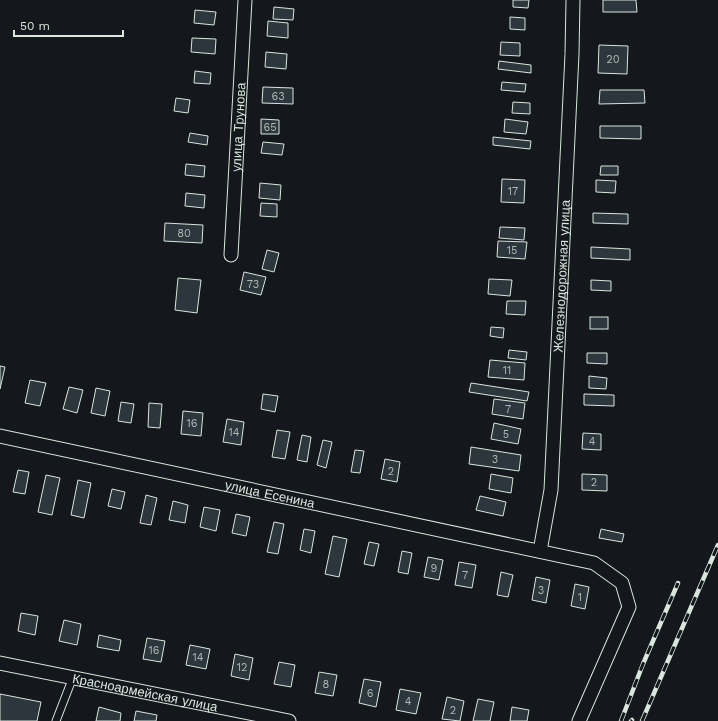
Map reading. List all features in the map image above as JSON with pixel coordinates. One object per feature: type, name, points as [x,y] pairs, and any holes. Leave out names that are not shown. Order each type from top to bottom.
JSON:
[{"type":"street","name":"улица Трунова","points":[[230,255],[245,0]]},
{"type":"street","name":"Железнодорожная улица","points":[[540,551],[551,490],[572,54],[573,0]]},
{"type":"street","name":"улица Есенина","points":[[0,436],[540,551]]},
{"type":"street","points":[[540,551],[594,563],[622,583],[629,607],[579,721]]},
{"type":"street","name":"Красноармейская улица","points":[[0,663],[289,721]]},
{"type":"lane","points":[[56,721],[73,677]]},
{"type":"building","points":[[513,0],[529,0],[528,8],[513,7]]},
{"type":"building","points":[[603,0],[636,0],[637,12],[603,12]]},
{"type":"building","points":[[274,7],[294,9],[293,20],[273,19]]},
{"type":"building","points":[[195,10],[216,12],[214,25],[194,23]]},
{"type":"building","points":[[510,17],[525,18],[525,30],[510,29]]},
{"type":"building","points":[[268,21],[288,23],[288,38],[267,36]]},
{"type":"building","points":[[192,38],[216,39],[215,54],[191,52]]},
{"type":"building","points":[[501,42],[520,43],[520,56],[500,55]]},
{"type":"building","points":[[599,45],[628,46],[627,74],[598,73]]},
{"type":"building","points":[[266,52],[287,54],[286,69],[265,67]]},
{"type":"building","points":[[499,61],[531,65],[531,73],[498,69]]},
{"type":"building","points":[[195,71],[211,73],[210,84],[194,83]]},
{"type":"building","points":[[502,82],[526,84],[525,92],[501,90]]},
{"type":"building","points":[[263,87],[293,88],[293,104],[262,103]]},
{"type":"building","points":[[600,90],[644,90],[645,103],[599,104]]},
{"type":"building","points":[[176,98],[190,100],[188,113],[174,111]]},
{"type":"building","points":[[513,102],[530,103],[530,114],[512,113]]},
{"type":"building","points":[[261,119],[279,120],[279,134],[261,134]]},
{"type":"building","points":[[505,119],[528,122],[526,134],[504,132]]},
{"type":"building","points":[[600,126],[641,126],[641,139],[600,138]]},
{"type":"building","points":[[190,133],[208,136],[207,145],[188,142]]},
{"type":"building","points":[[493,137],[531,141],[530,149],[493,145]]},
{"type":"building","points":[[263,142],[284,144],[282,155],[261,153]]},
{"type":"building","points":[[186,164],[205,166],[204,177],[185,175]]},
{"type":"building","points":[[601,166],[618,166],[618,175],[600,175]]},
{"type":"building","points":[[502,179],[525,180],[524,203],[501,202]]},
{"type":"building","points":[[596,180],[616,181],[615,193],[596,192]]},
{"type":"building","points":[[260,183],[281,185],[280,200],[259,198]]},
{"type":"building","points":[[186,193],[205,195],[204,208],[185,206]]},
{"type":"building","points":[[261,203],[277,204],[277,217],[260,216]]},
{"type":"building","points":[[593,213],[628,214],[628,224],[593,223]]},
{"type":"building","points":[[165,223],[203,225],[202,243],[164,241]]},
{"type":"building","points":[[500,227],[525,228],[524,240],[499,238]]},
{"type":"building","points":[[498,241],[527,242],[525,259],[497,257]]},
{"type":"building","points":[[591,247],[630,249],[630,260],[591,258]]},
{"type":"building","points":[[267,250],[279,253],[274,272],[262,269]]},
{"type":"building","points":[[244,272],[266,277],[261,295],[240,290]]},
{"type":"building","points":[[178,278],[201,280],[197,313],[175,310]]},
{"type":"building","points":[[489,279],[512,280],[510,296],[488,294]]},
{"type":"building","points":[[591,280],[611,281],[611,291],[591,290]]},
{"type":"building","points":[[507,301],[526,301],[525,315],[506,314]]},
{"type":"building","points":[[590,317],[608,317],[608,329],[590,329]]},
{"type":"building","points":[[491,327],[504,328],[503,338],[490,336]]},
{"type":"building","points":[[509,350],[527,352],[526,360],[508,358]]},
{"type":"building","points":[[587,353],[607,353],[607,364],[587,363]]},
{"type":"building","points":[[490,360],[525,363],[524,380],[488,377]]},
{"type":"building","points":[[0,366],[5,367],[0,389]]},
{"type":"building","points":[[589,376],[607,378],[606,389],[589,388]]},
{"type":"building","points":[[30,380],[46,383],[40,406],[25,403]]},
{"type":"building","points":[[471,383],[529,392],[527,401],[469,392]]},
{"type":"building","points":[[69,387],[83,390],[77,413],[63,409]]},
{"type":"building","points":[[96,388],[110,391],[105,416],[91,413]]},
{"type":"building","points":[[263,394],[278,396],[275,412],[261,409]]},
{"type":"building","points":[[584,394],[614,395],[614,406],[584,405]]},
{"type":"building","points":[[494,399],[525,403],[523,419],[492,414]]},
{"type":"building","points":[[121,402],[134,404],[131,423],[118,421]]},
{"type":"building","points":[[149,403],[162,404],[160,428],[148,427]]},
{"type":"building","points":[[183,411],[203,413],[201,436],[181,434]]},
{"type":"building","points":[[227,419],[244,422],[241,445],[223,442]]},
{"type":"building","points":[[494,423],[521,429],[518,444],[491,439]]},
{"type":"building","points":[[277,430],[290,432],[285,459],[272,457]]},
{"type":"building","points":[[583,433],[601,434],[601,450],[582,449]]},
{"type":"building","points":[[302,435],[311,437],[307,462],[297,460]]},
{"type":"building","points":[[323,440],[332,442],[326,468],[317,465]]},
{"type":"building","points":[[471,447],[521,455],[519,471],[469,464]]},
{"type":"building","points":[[355,450],[364,451],[360,473],[351,472]]},
{"type":"building","points":[[385,459],[400,462],[397,482],[381,479]]},
{"type":"building","points":[[18,470],[29,472],[25,494],[13,492]]},
{"type":"building","points":[[491,474],[513,478],[511,493],[489,489]]},
{"type":"building","points":[[582,474],[607,475],[607,491],[582,490]]},
{"type":"building","points":[[46,475],[60,478],[52,515],[38,512]]},
{"type":"building","points":[[78,480],[91,483],[84,518],[71,515]]},
{"type":"building","points":[[112,489],[125,492],[121,509],[108,506]]},
{"type":"building","points":[[146,495],[157,498],[151,525],[140,523]]},
{"type":"building","points":[[480,496],[506,502],[503,516],[476,510]]},
{"type":"building","points":[[173,501],[188,505],[185,523],[169,520]]},
{"type":"building","points":[[204,507],[220,510],[216,531],[200,527]]},
{"type":"building","points":[[236,514],[250,517],[246,536],[232,533]]},
{"type":"building","points":[[274,522],[284,524],[278,554],[267,552]]},
{"type":"building","points":[[304,529],[315,531],[311,553],[300,550]]},
{"type":"building","points":[[601,529],[624,534],[622,542],[599,538]]},
{"type":"building","points":[[333,536],[347,539],[339,577],[325,574]]},
{"type":"building","points":[[369,542],[379,544],[374,566],[364,564]]},
{"type":"building","points":[[402,551],[412,553],[408,574],[398,572]]},
{"type":"building","points":[[428,557],[443,560],[439,580],[424,577]]},
{"type":"building","points":[[459,562],[476,565],[472,588],[455,585]]},
{"type":"building","points":[[501,572],[513,575],[508,597],[497,595]]},
{"type":"building","points":[[536,577],[550,580],[546,603],[532,600]]},
{"type":"building","points":[[575,584],[589,587],[585,609],[571,606]]},
{"type":"building","points":[[21,613],[38,616],[35,635],[18,631]]},
{"type":"building","points":[[64,620],[81,624],[77,645],[59,641]]},
{"type":"building","points":[[99,635],[121,640],[119,651],[97,647]]},
{"type":"building","points":[[147,638],[165,641],[161,662],[143,659]]},
{"type":"building","points":[[190,645],[210,649],[206,669],[186,665]]},
{"type":"building","points":[[235,654],[253,658],[249,680],[231,676]]},
{"type":"building","points":[[279,662],[295,665],[291,687],[274,684]]},
{"type":"building","points":[[319,672],[337,675],[333,696],[315,693]]},
{"type":"building","points":[[364,679],[381,682],[376,707],[359,703]]},
{"type":"building","points":[[400,689],[421,693],[416,714],[396,710]]},
{"type":"building","points":[[0,694],[41,702],[37,721],[0,721]]},
{"type":"building","points":[[447,697],[464,701],[460,721],[442,719]]},
{"type":"building","points":[[478,699],[494,702],[490,721],[473,721]]},
{"type":"building","points":[[99,707],[121,713],[120,721],[96,721]]},
{"type":"building","points":[[512,707],[529,710],[527,721],[510,721]]},
{"type":"building","points":[[136,711],[157,715],[156,721],[134,721]]},
{"type":"railway","points":[[642,721],[718,545]]},
{"type":"railway","points":[[621,721],[643,664],[678,583]]}]
